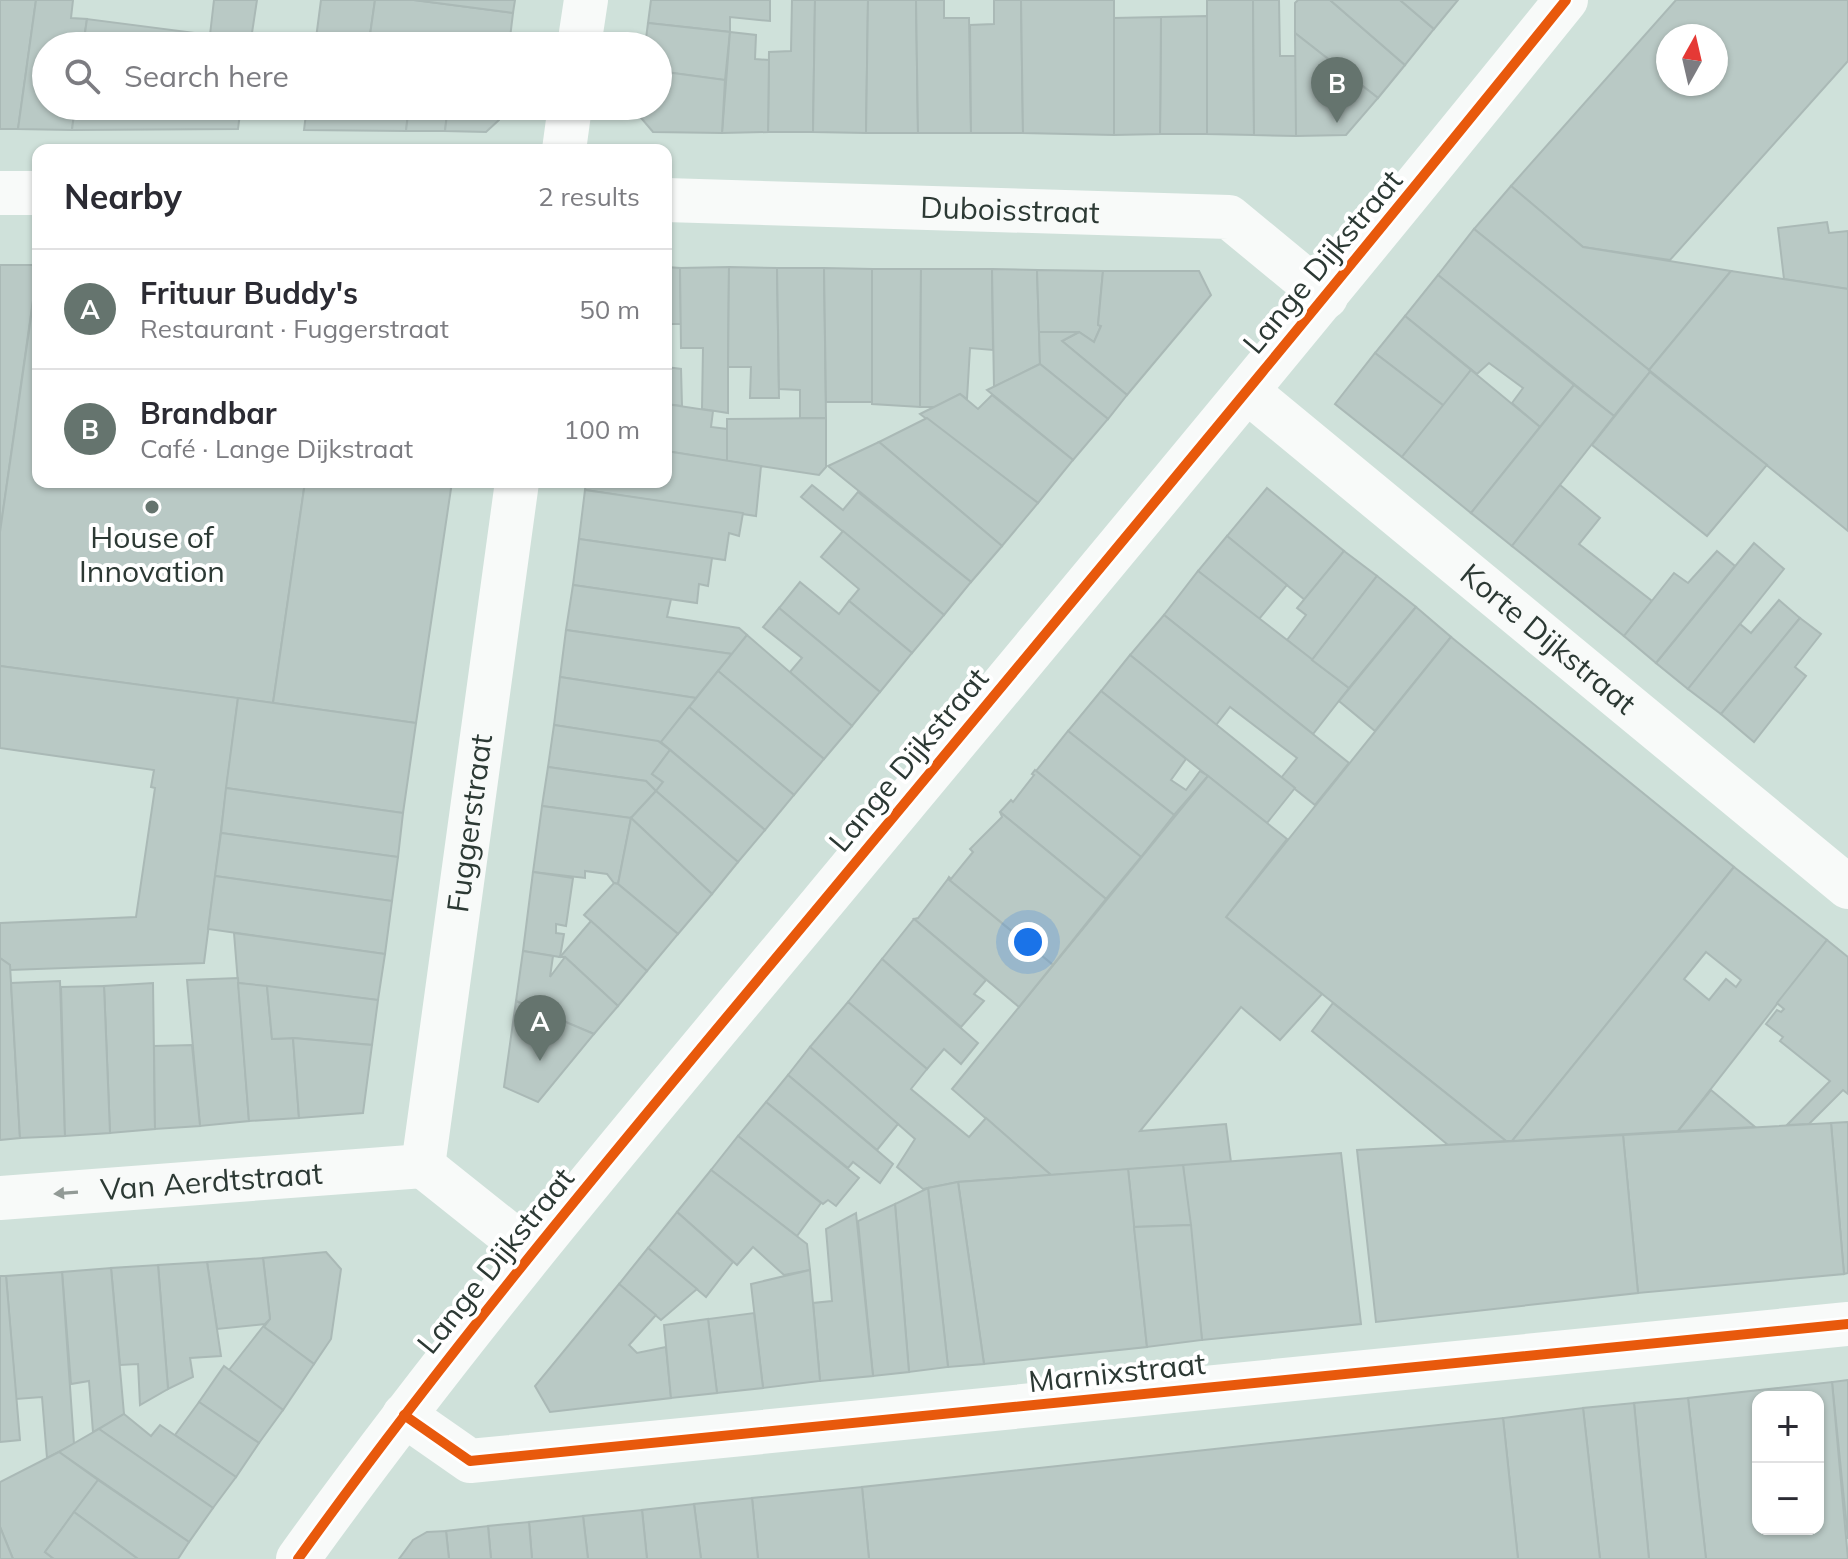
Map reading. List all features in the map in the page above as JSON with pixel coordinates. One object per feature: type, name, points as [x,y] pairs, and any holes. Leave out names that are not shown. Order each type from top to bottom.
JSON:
[{"type":"street","points":[[581,32],[586,0]]},
{"type":"street","name":"Lange Dijkstraat","points":[[298,1559],[404,1415],[531,1252],[1326,297],[1566,0]]},
{"type":"street","points":[[565,144],[568,120]]},
{"type":"street","points":[[0,193],[32,193]]},
{"type":"street","name":"Duboisstraat","points":[[672,200],[1229,217],[1326,297]]},
{"type":"street","name":"Korte Dijkstraat","points":[[1247,391],[1848,887]]},
{"type":"street","name":"Fuggerstraat","points":[[423,1166],[516,488]]},
{"type":"street","name":"Lange Dijkstraat","points":[[423,1166],[531,1252]]},
{"type":"street","name":"Van Aerdtstraat","points":[[0,1198],[423,1166]]},
{"type":"street","name":"Marnixstraat","points":[[404,1415],[470,1461],[1848,1324]]},
{"type":"building","points":[[0,0],[36,0],[18,129],[0,129]]},
{"type":"building","points":[[36,0],[73,0],[71,18],[87,19],[85,32],[32,32],[32,120],[73,120],[72,130],[18,129]]},
{"type":"building","points":[[214,0],[257,0],[252,32],[210,32]]},
{"type":"building","points":[[321,0],[375,0],[370,32],[317,32]]},
{"type":"building","points":[[375,0],[414,0],[513,13],[511,32],[370,32]]},
{"type":"building","points":[[414,0],[515,0],[513,13]]},
{"type":"building","points":[[651,0],[770,0],[770,21],[730,17],[730,32],[648,23]]},
{"type":"building","points":[[792,0],[815,0],[813,132],[768,132],[769,52],[791,51]]},
{"type":"building","points":[[815,0],[868,0],[866,133],[813,132]]},
{"type":"building","points":[[868,0],[916,0],[918,133],[866,133]]},
{"type":"building","points":[[916,0],[944,0],[944,18],[969,18],[971,133],[918,133]]},
{"type":"building","points":[[994,0],[1021,0],[1023,133],[971,133],[970,25],[994,24]]},
{"type":"building","points":[[1021,0],[1114,0],[1114,135],[1023,133]]},
{"type":"building","points":[[1207,0],[1253,0],[1254,135],[1207,134]]},
{"type":"building","points":[[1253,0],[1279,0],[1280,56],[1296,56],[1296,136],[1254,135]]},
{"type":"building","points":[[1298,0],[1330,0],[1405,65],[1378,98],[1295,33],[1295,3]]},
{"type":"building","points":[[1330,0],[1400,0],[1434,29],[1405,65]]},
{"type":"building","points":[[1400,0],[1458,0],[1434,29]]},
{"type":"building","points":[[1676,0],[1848,0],[1848,61],[1670,260],[1583,247],[1511,186]]},
{"type":"building","points":[[1207,16],[1207,134],[1160,134],[1161,17]]},
{"type":"building","points":[[1161,17],[1160,134],[1114,135],[1114,18]]},
{"type":"building","points":[[87,19],[187,32],[85,32]]},
{"type":"building","points":[[648,23],[730,32],[725,80],[672,73],[672,32],[647,32]]},
{"type":"building","points":[[730,32],[756,35],[755,59],[769,60],[768,132],[722,133]]},
{"type":"building","points":[[1295,33],[1378,98],[1346,135],[1296,136]]},
{"type":"building","points":[[672,73],[725,80],[722,133],[653,132],[643,120],[672,120]]},
{"type":"building","points":[[73,120],[239,120],[238,129],[72,130]]},
{"type":"building","points":[[305,120],[407,120],[406,131],[304,130]]},
{"type":"building","points":[[407,120],[446,120],[445,131],[406,131]]},
{"type":"building","points":[[446,120],[499,120],[486,132],[445,131]]},
{"type":"building","points":[[1511,186],[1583,247],[1731,271],[1649,370],[1474,229]]},
{"type":"building","points":[[1827,222],[1829,233],[1848,231],[1848,289],[1784,279],[1778,228]]},
{"type":"building","points":[[1474,229],[1649,370],[1614,416],[1438,275]]},
{"type":"building","points":[[0,265],[32,265],[32,307],[0,532]]},
{"type":"building","points":[[672,267],[680,268],[681,324],[672,324]]},
{"type":"building","points":[[729,267],[728,413],[702,409],[703,348],[681,348],[680,268]]},
{"type":"building","points":[[729,267],[777,268],[779,398],[750,398],[751,367],[728,367]]},
{"type":"building","points":[[777,268],[824,268],[826,418],[800,418],[800,390],[779,389]]},
{"type":"building","points":[[824,268],[872,269],[872,402],[826,402]]},
{"type":"building","points":[[872,269],[921,269],[920,407],[872,404]]},
{"type":"building","points":[[921,269],[992,269],[993,350],[970,348],[967,399],[960,394],[936,407],[920,407]]},
{"type":"building","points":[[992,269],[1037,270],[1040,364],[994,387]]},
{"type":"building","points":[[1037,270],[1103,271],[1098,325],[1101,326],[1094,342],[1079,332],[1039,332]]},
{"type":"building","points":[[1103,271],[1199,271],[1211,295],[1127,395],[1062,341],[1079,332],[1094,342],[1101,326],[1098,325]]},
{"type":"building","points":[[1731,271],[1848,289],[1848,531],[1649,370]]},
{"type":"building","points":[[1438,275],[1574,385],[1540,427],[1512,403],[1523,388],[1489,363],[1477,374],[1405,316]]},
{"type":"building","name":"House of Innovation","points":[[32,310],[32,488],[304,488],[273,703],[0,666],[0,532]]},
{"type":"building","points":[[1405,316],[1471,370],[1444,406],[1375,353]]},
{"type":"building","points":[[1039,332],[1079,332],[1062,341],[1127,395],[1108,419],[1040,364]]},
{"type":"building","points":[[1375,353],[1444,406],[1402,457],[1335,404]]},
{"type":"building","points":[[1040,364],[1108,419],[1073,460],[987,390]]},
{"type":"building","points":[[672,368],[681,369],[682,406],[672,405]]},
{"type":"building","points":[[1471,370],[1540,427],[1471,513],[1402,457]]},
{"type":"building","points":[[1650,372],[1767,465],[1707,536],[1592,445]]},
{"type":"building","points":[[1574,385],[1614,416],[1512,546],[1471,513]]},
{"type":"building","points":[[960,394],[978,409],[992,395],[1073,460],[1038,503],[920,414]]},
{"type":"building","points":[[672,405],[713,411],[711,427],[727,429],[727,461],[672,452]]},
{"type":"building","points":[[826,418],[826,467],[819,475],[727,461],[727,419]]},
{"type":"building","points":[[927,418],[1038,503],[1002,546],[879,442]]},
{"type":"building","points":[[879,442],[1002,546],[971,582],[828,466]]},
{"type":"building","points":[[672,452],[761,466],[756,516],[585,490],[672,488]]},
{"type":"building","points":[[812,485],[843,510],[858,492],[971,582],[944,615],[801,497]]},
{"type":"building","points":[[1560,485],[1600,518],[1579,544],[1652,601],[1624,636],[1512,546]]},
{"type":"building","points":[[304,488],[451,488],[416,723],[273,703]]},
{"type":"building","points":[[1267,488],[1344,551],[1305,600],[1227,536]]},
{"type":"building","points":[[585,490],[743,513],[739,536],[729,533],[725,560],[579,539]]},
{"type":"building","points":[[843,531],[944,615],[912,653],[849,601],[859,589],[821,557]]},
{"type":"building","points":[[1227,536],[1287,585],[1259,619],[1198,571]]},
{"type":"building","points":[[579,539],[712,558],[708,586],[699,584],[697,603],[573,585]]},
{"type":"building","points":[[1754,543],[1784,569],[1688,689],[1656,663]]},
{"type":"building","points":[[1344,551],[1377,576],[1312,660],[1287,640],[1306,615],[1297,608]]},
{"type":"building","points":[[1717,551],[1735,566],[1656,663],[1624,636],[1674,573],[1688,583]]},
{"type":"building","points":[[1198,571],[1349,688],[1313,734],[1164,615]]},
{"type":"building","points":[[1377,576],[1416,607],[1349,688],[1312,660]]},
{"type":"building","points":[[800,582],[839,614],[849,601],[912,653],[880,692],[779,608]]},
{"type":"building","points":[[573,585],[671,599],[667,617],[739,628],[747,635],[732,654],[566,630]]},
{"type":"building","points":[[1779,600],[1800,618],[1721,714],[1688,689],[1740,624],[1751,633]]},
{"type":"building","points":[[1416,607],[1451,637],[1375,731],[1339,701]]},
{"type":"building","points":[[779,608],[880,692],[852,726],[790,672],[802,658],[763,627]]},
{"type":"building","points":[[1164,615],[1349,763],[1315,805],[1281,778],[1297,758],[1230,707],[1216,725],[1130,655]]},
{"type":"building","points":[[1800,618],[1821,634],[1795,667],[1806,676],[1754,742],[1721,714]]},
{"type":"building","points":[[566,630],[732,654],[696,698],[560,677]]},
{"type":"building","points":[[747,635],[852,726],[824,759],[718,671]]},
{"type":"building","points":[[1451,637],[1734,867],[1512,1141],[1506,1141],[1226,917]]},
{"type":"building","points":[[1130,655],[1295,788],[1267,823],[1101,691]]},
{"type":"building","points":[[0,666],[238,698],[204,963],[10,970],[10,965],[0,958],[0,923],[136,917],[155,788],[151,787],[154,770],[0,748]]},
{"type":"building","points":[[718,671],[824,759],[794,795],[689,707]]},
{"type":"building","points":[[560,677],[696,698],[661,742],[554,725]]},
{"type":"building","points":[[1101,691],[1186,759],[1171,780],[1186,790],[1200,771],[1208,776],[1174,815],[1068,731]]},
{"type":"building","points":[[238,698],[416,723],[403,813],[226,788]]},
{"type":"building","points":[[689,707],[794,795],[765,830],[661,742]]},
{"type":"building","points":[[554,725],[658,741],[670,750],[652,774],[663,782],[656,791],[646,781],[548,767]]},
{"type":"building","points":[[1068,731],[1174,815],[1141,857],[1036,771]]},
{"type":"building","points":[[670,750],[765,830],[738,862],[656,791],[663,782],[652,774]]},
{"type":"building","points":[[548,767],[646,781],[656,791],[631,818],[542,806]]},
{"type":"building","points":[[1035,770],[1141,857],[1106,899],[1000,812],[1011,800],[1013,802]]},
{"type":"building","points":[[1208,776],[1287,839],[1226,917],[1322,994],[1280,1040],[1241,1007],[1140,1131],[1226,1124],[1231,1162],[1051,1175],[952,1089]]},
{"type":"building","points":[[226,788],[403,813],[398,857],[221,833]]},
{"type":"building","points":[[656,791],[738,862],[712,894],[631,818]]},
{"type":"building","points":[[542,806],[631,818],[618,884],[607,874],[585,871],[585,878],[533,872]]},
{"type":"building","points":[[1000,812],[1106,899],[1053,965],[948,879],[973,852],[970,849],[1002,817]]},
{"type":"building","points":[[631,818],[712,894],[678,934],[618,884]]},
{"type":"building","points":[[221,833],[398,857],[392,901],[215,876]]},
{"type":"building","points":[[1734,867],[1827,940],[1678,1131],[1512,1141]],"holes":[[[1706,952],[1741,980],[1736,987],[1726,979],[1709,1000],[1684,979]]]},
{"type":"building","points":[[533,872],[573,878],[566,926],[556,924],[556,933],[564,934],[560,957],[523,951]]},
{"type":"building","points":[[215,876],[392,901],[385,954],[208,929]]},
{"type":"building","points":[[948,879],[1053,965],[1019,1007],[914,919],[918,918]]},
{"type":"building","points":[[614,883],[678,934],[647,971],[584,915]]},
{"type":"building","points":[[914,919],[986,980],[974,994],[984,1001],[961,1027],[882,959]]},
{"type":"building","points":[[591,921],[647,971],[618,1006],[565,957],[560,957]]},
{"type":"building","points":[[234,933],[385,954],[378,1000],[238,983]]},
{"type":"building","points":[[1827,940],[1848,957],[1848,1094],[1843,1090],[1809,1124],[1787,1125],[1830,1081],[1780,1041],[1783,1037],[1766,1024],[1777,1010],[1781,1012],[1784,1009],[1777,1003]]},
{"type":"building","points":[[523,951],[553,956],[550,977],[565,957],[618,1006],[594,1034],[516,1001]]},
{"type":"building","points":[[0,958],[10,965],[20,1138],[0,1140]]},
{"type":"building","points":[[882,959],[978,1043],[961,1064],[944,1049],[927,1069],[848,1002]]},
{"type":"building","points":[[238,978],[249,1121],[200,1126],[187,980]]},
{"type":"building","points":[[60,981],[65,1136],[20,1138],[11,983]]},
{"type":"building","points":[[153,983],[155,1129],[110,1133],[104,986]]},
{"type":"building","points":[[238,983],[267,986],[272,1039],[293,1038],[299,1118],[249,1121]]},
{"type":"building","points":[[104,986],[110,1133],[65,1136],[61,987]]},
{"type":"building","points":[[267,986],[378,1000],[372,1045],[272,1039]]},
{"type":"building","points":[[516,1001],[594,1034],[538,1102],[504,1087]]},
{"type":"building","points":[[848,1002],[927,1069],[911,1089],[969,1137],[986,1118],[1051,1175],[958,1182],[923,1189],[897,1167],[915,1139],[810,1047]]},
{"type":"building","points":[[1333,1003],[1506,1141],[1448,1145],[1312,1031]]},
{"type":"building","points":[[293,1038],[372,1045],[363,1113],[299,1118]]},
{"type":"building","points":[[192,1045],[200,1126],[155,1129],[154,1046]]},
{"type":"building","points":[[810,1047],[898,1124],[877,1150],[788,1075]]},
{"type":"building","points":[[788,1075],[893,1164],[880,1183],[853,1162],[848,1168],[766,1102]]},
{"type":"building","points":[[1711,1090],[1755,1127],[1678,1131]]},
{"type":"building","points":[[766,1102],[859,1178],[836,1206],[828,1200],[823,1204],[738,1136]]},
{"type":"building","points":[[1848,1122],[1848,1273],[1844,1274],[1831,1123]]},
{"type":"building","points":[[1831,1123],[1844,1274],[1638,1293],[1623,1135]]},
{"type":"building","points":[[1623,1135],[1638,1293],[1376,1322],[1357,1150]]},
{"type":"building","points":[[738,1136],[821,1203],[797,1236],[711,1170]]},
{"type":"building","points":[[1341,1153],[1361,1324],[1202,1340],[1183,1165]]},
{"type":"building","points":[[1183,1165],[1191,1225],[1134,1227],[1128,1169]]},
{"type":"building","points":[[1128,1169],[1147,1347],[984,1364],[958,1182]]},
{"type":"building","points":[[711,1170],[807,1244],[810,1270],[784,1275],[753,1247],[737,1265],[677,1212]]},
{"type":"building","points":[[958,1182],[984,1364],[948,1367],[928,1188]]},
{"type":"building","points":[[928,1188],[948,1367],[909,1372],[895,1204]]},
{"type":"building","points":[[895,1204],[909,1372],[873,1376],[858,1221]]},
{"type":"building","points":[[677,1212],[733,1262],[706,1297],[648,1248]]},
{"type":"building","points":[[856,1213],[873,1376],[820,1381],[813,1303],[832,1301],[826,1229]]},
{"type":"building","points":[[1191,1225],[1202,1340],[1147,1347],[1134,1227]]},
{"type":"building","points":[[648,1248],[697,1289],[661,1320],[619,1284]]},
{"type":"building","points":[[326,1252],[341,1269],[331,1339],[314,1364],[264,1327],[270,1319],[263,1258]]},
{"type":"building","points":[[263,1258],[270,1319],[265,1324],[217,1329],[207,1262]]},
{"type":"building","points":[[207,1262],[221,1356],[190,1358],[193,1377],[168,1389],[158,1265]]},
{"type":"building","points":[[158,1265],[168,1389],[140,1405],[138,1364],[120,1365],[111,1268]]},
{"type":"building","points":[[111,1268],[124,1414],[93,1432],[89,1381],[71,1384],[62,1272]]},
{"type":"building","points":[[810,1270],[820,1381],[763,1388],[751,1284]]},
{"type":"building","points":[[62,1272],[74,1444],[47,1458],[42,1397],[16,1399],[6,1276]]},
{"type":"building","points":[[0,1276],[6,1276],[20,1440],[0,1442]]},
{"type":"building","points":[[619,1284],[656,1315],[629,1345],[637,1353],[666,1347],[671,1398],[550,1412],[535,1386]]},
{"type":"building","points":[[754,1313],[763,1388],[717,1393],[708,1319]]},
{"type":"building","points":[[708,1319],[717,1393],[671,1398],[664,1325]]},
{"type":"building","points":[[265,1324],[264,1327],[314,1364],[283,1410],[229,1370]]},
{"type":"building","points":[[224,1366],[283,1410],[259,1443],[199,1402]]},
{"type":"building","points":[[1848,1380],[1848,1539],[1832,1382]]},
{"type":"building","points":[[1832,1382],[1848,1559],[1706,1559],[1688,1398]]},
{"type":"building","points":[[1688,1398],[1706,1559],[1649,1559],[1634,1403]]},
{"type":"building","points":[[199,1402],[259,1443],[236,1477],[175,1435]]},
{"type":"building","points":[[1634,1403],[1649,1559],[1600,1559],[1583,1408]]},
{"type":"building","points":[[1583,1408],[1600,1559],[1518,1559],[1503,1418]]},
{"type":"building","points":[[124,1414],[151,1436],[160,1425],[236,1477],[213,1508],[99,1429]]},
{"type":"building","points":[[1503,1418],[1518,1559],[869,1559],[862,1487]]},
{"type":"building","points":[[99,1429],[213,1508],[189,1542],[59,1452]]},
{"type":"building","points":[[59,1452],[98,1480],[45,1552],[54,1559],[13,1559],[0,1527],[0,1482]]},
{"type":"building","points":[[98,1480],[189,1542],[178,1559],[138,1559],[74,1512]]},
{"type":"building","points":[[862,1487],[869,1559],[758,1559],[752,1498]]},
{"type":"building","points":[[752,1498],[758,1559],[701,1559],[694,1504]]},
{"type":"building","points":[[694,1504],[701,1559],[647,1559],[642,1510]]},
{"type":"building","points":[[642,1510],[647,1559],[588,1559],[583,1516]]},
{"type":"building","points":[[74,1512],[138,1559],[54,1559],[45,1552]]},
{"type":"building","points":[[583,1516],[588,1559],[532,1559],[529,1522]]},
{"type":"building","points":[[529,1522],[532,1559],[491,1559],[488,1526]]},
{"type":"building","points":[[488,1526],[491,1559],[449,1559],[446,1531]]},
{"type":"building","points":[[0,1527],[13,1559],[0,1559]]},
{"type":"building","points":[[446,1531],[449,1559],[399,1559],[413,1540],[427,1532]]},
{"type":"cycle path","points":[[298,1559],[423,1391],[554,1227],[1288,341],[1566,0]]},
{"type":"cycle path","points":[[404,1415],[470,1461],[1848,1324]]},
{"type":"place","name":"Brandbar","points":[[1337,123]]},
{"type":"place","name":"House of Innovation","points":[[152,507]]},
{"type":"place","name":"Frituur Buddy's","points":[[540,1061]]}]
